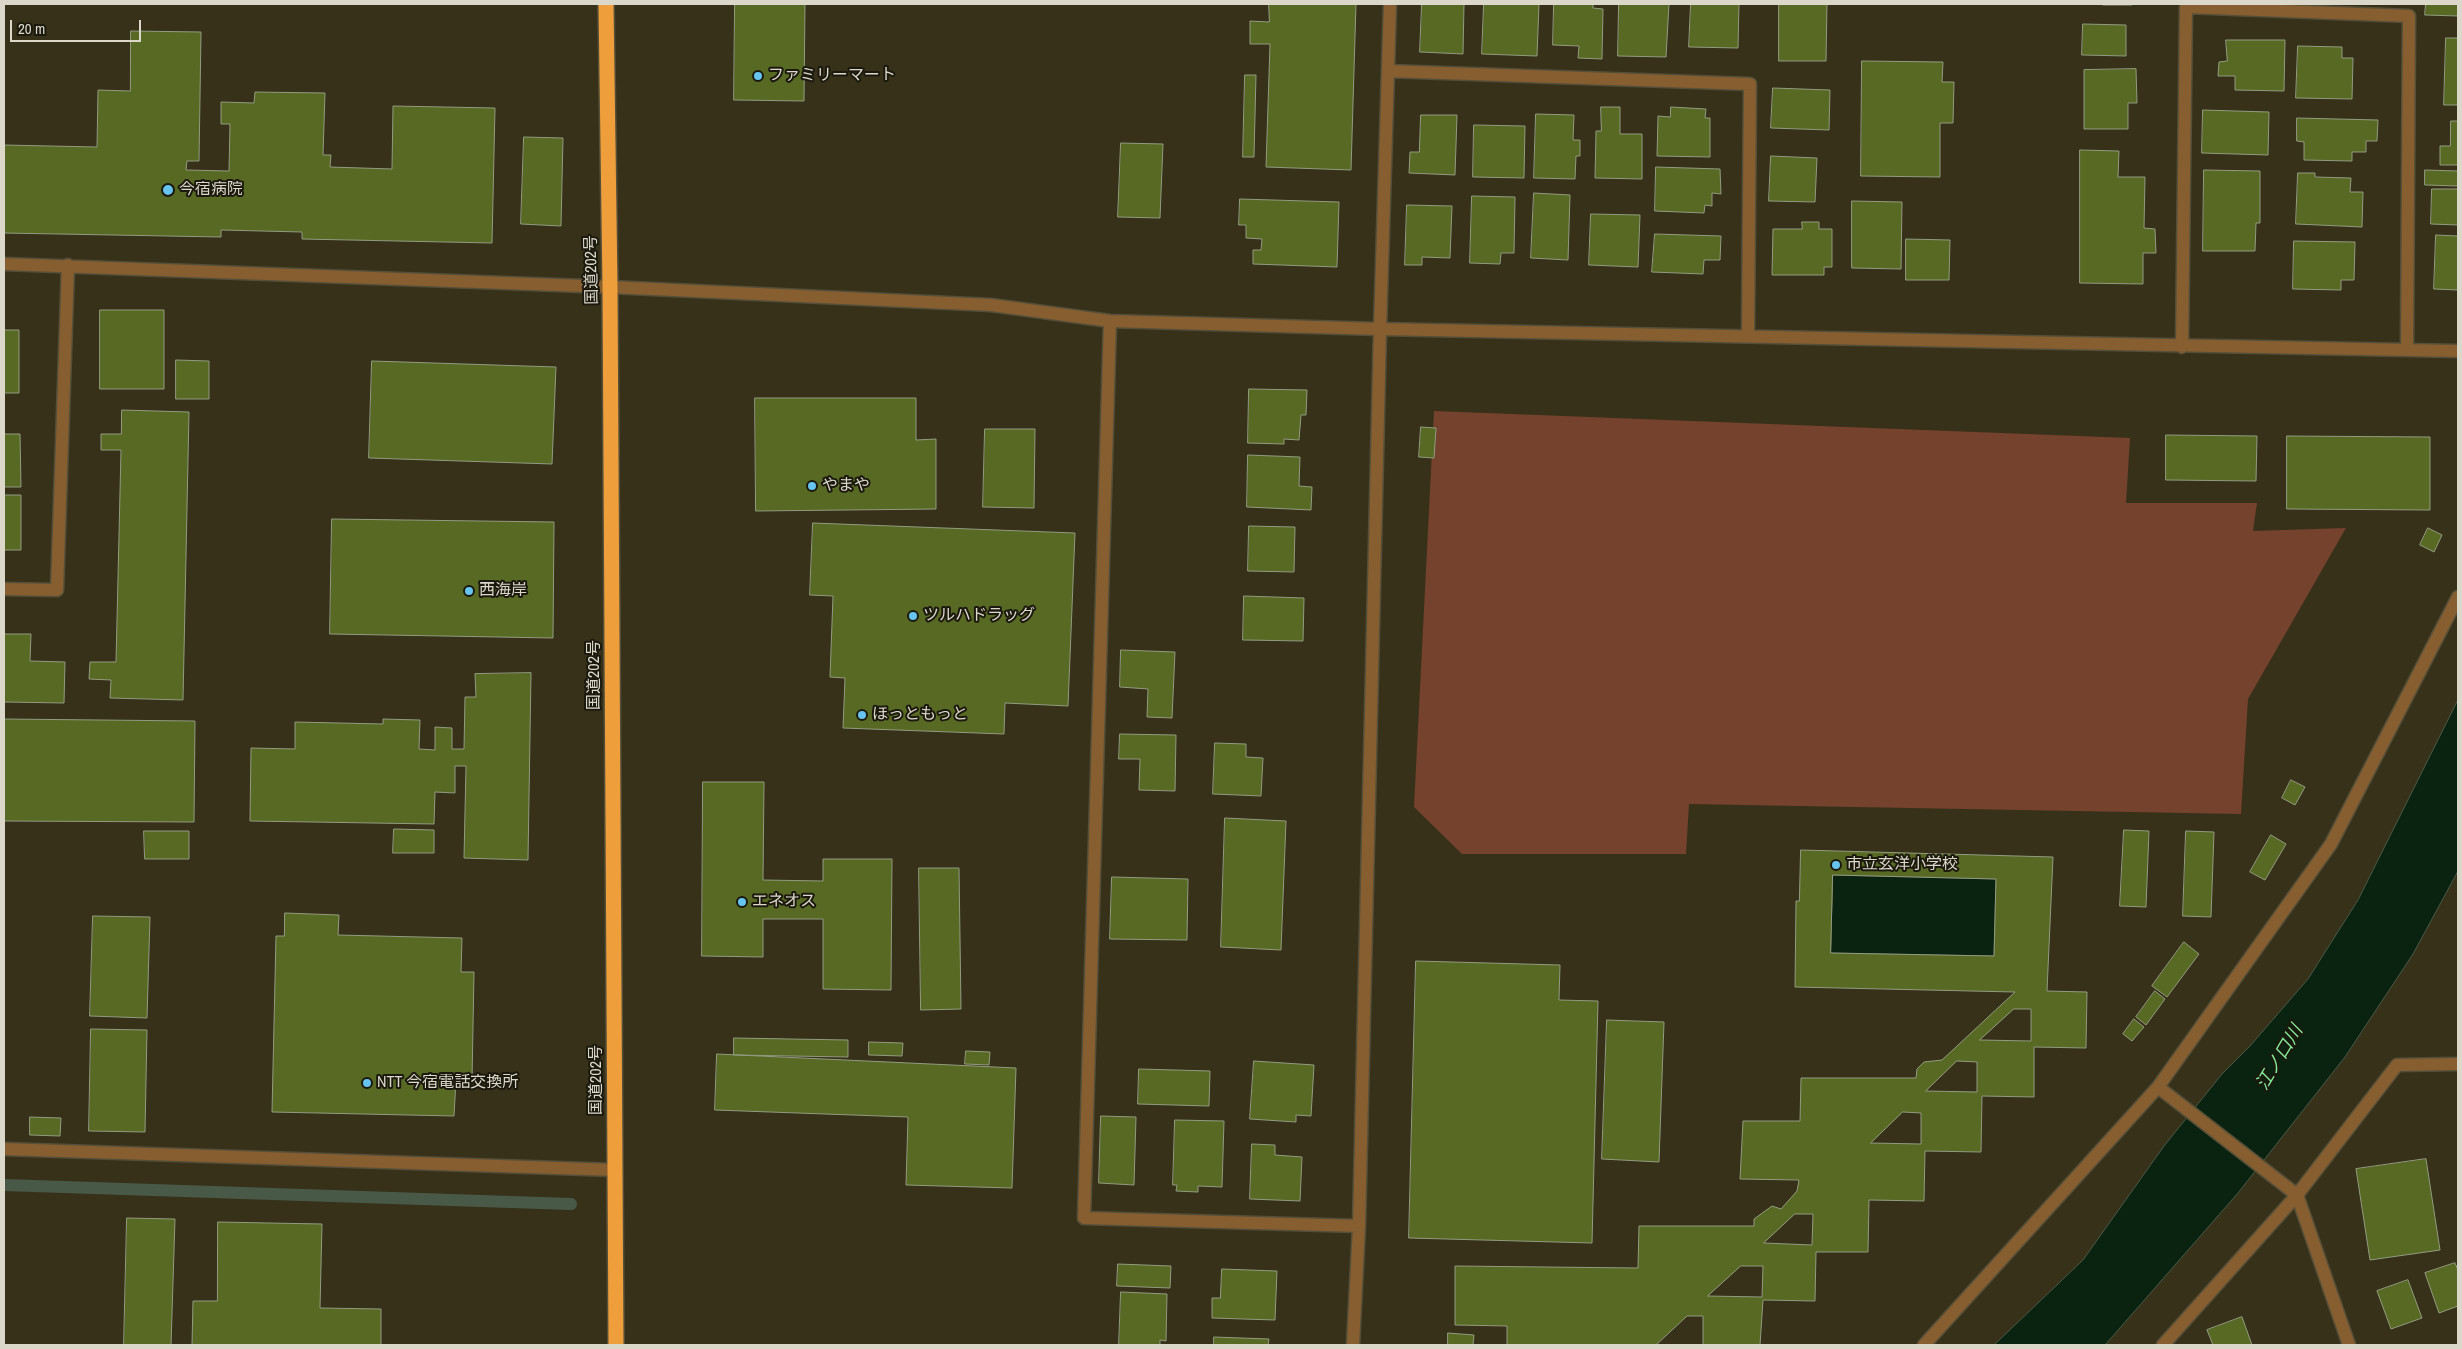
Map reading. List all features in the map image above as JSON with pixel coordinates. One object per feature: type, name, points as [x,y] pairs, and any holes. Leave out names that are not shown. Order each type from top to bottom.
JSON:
[{"type":"highway","name":"国道202号","points":[[606,4],[610,287],[616,1345]]},
{"type":"street","points":[[1354,1345],[1359,1226],[1380,329],[1390,4]]},
{"type":"street","points":[[2182,347],[2186,7],[2409,16],[2407,349]]},
{"type":"street","points":[[1388,71],[1750,84],[1748,335]]},
{"type":"street","points":[[4,264],[610,287],[991,305],[1110,320],[1380,329],[1748,335],[2182,347],[2458,351]]},
{"type":"street","points":[[4,589],[57,590],[68,265]]},
{"type":"street","points":[[1110,320],[1084,1218],[1359,1226]]},
{"type":"street","points":[[1924,1345],[2158,1087],[2331,844],[2458,597]]},
{"type":"street","points":[[2163,1345],[2297,1195],[2397,1065],[2458,1064]]},
{"type":"street","points":[[2158,1087],[2297,1195],[2349,1345]]},
{"type":"street","points":[[4,1148],[615,1170]]},
{"type":"shaded area","points":[[1434,411],[2130,438],[2126,503],[2257,503],[2253,531],[2346,528],[2248,699],[2241,814],[1689,804],[1686,854],[1462,854],[1414,807]]},
{"type":"water","name":"江ノ口川","points":[[2458,700],[2458,871],[2413,954],[2345,1057],[2238,1193],[2105,1345],[1994,1345],[2083,1260],[2164,1146],[2222,1074],[2250,1046],[2308,979],[2358,900]]},
{"type":"water","points":[[1833,875],[1996,879],[1994,956],[1831,953]]},
{"type":"building","points":[[735,4],[805,4],[804,101],[734,100]]},
{"type":"building","points":[[1269,4],[1356,4],[1351,170],[1266,167],[1270,44],[1250,44],[1250,21],[1269,22]]},
{"type":"building","points":[[1422,4],[1464,4],[1463,54],[1420,52]]},
{"type":"building","points":[[1484,4],[1539,4],[1537,56],[1482,54]]},
{"type":"building","points":[[1554,4],[1593,4],[1593,8],[1603,9],[1602,59],[1578,58],[1579,46],[1553,45]]},
{"type":"building","points":[[1619,4],[1669,4],[1666,57],[1618,56]]},
{"type":"building","points":[[1691,4],[1739,4],[1738,48],[1689,47]]},
{"type":"building","points":[[1779,4],[1827,4],[1826,61],[1779,61]]},
{"type":"building","points":[[2132,4],[2132,5],[2103,5]]},
{"type":"building","points":[[2426,4],[2458,4],[2458,16],[2425,15]]},
{"type":"building","points":[[2083,24],[2126,25],[2126,56],[2082,55]]},
{"type":"building","points":[[131,31],[201,32],[199,161],[187,161],[186,170],[229,171],[230,124],[221,124],[221,102],[254,103],[255,92],[325,93],[323,155],[331,155],[330,167],[392,169],[393,106],[495,108],[492,243],[302,239],[302,232],[221,230],[221,237],[4,233],[4,145],[97,147],[98,90],[130,91]]},
{"type":"building","points":[[2446,38],[2458,38],[2458,105],[2444,105]]},
{"type":"building","points":[[2226,40],[2285,40],[2284,91],[2235,90],[2235,76],[2218,76],[2219,62],[2227,61]]},
{"type":"building","points":[[2298,46],[2342,47],[2342,58],[2353,58],[2352,99],[2296,98]]},
{"type":"building","points":[[1862,61],[1943,62],[1942,82],[1954,82],[1953,123],[1940,123],[1940,177],[1861,176]]},
{"type":"building","points":[[2136,69],[2137,103],[2128,103],[2128,129],[2084,129],[2084,70]]},
{"type":"building","points":[[1245,75],[1256,75],[1254,157],[1243,157]]},
{"type":"building","points":[[1773,88],[1830,90],[1829,130],[1771,128]]},
{"type":"building","points":[[1601,107],[1620,107],[1620,134],[1642,134],[1642,179],[1595,178],[1596,131],[1601,131]]},
{"type":"building","points":[[1671,107],[1706,109],[1705,118],[1710,118],[1710,157],[1657,156],[1658,116],[1670,117]]},
{"type":"building","points":[[2203,110],[2269,112],[2268,155],[2202,153]]},
{"type":"building","points":[[1536,114],[1574,115],[1573,140],[1580,140],[1580,156],[1576,156],[1575,179],[1534,178]]},
{"type":"building","points":[[1421,115],[1457,115],[1455,175],[1409,173],[1410,152],[1419,152]]},
{"type":"building","points":[[2297,118],[2378,120],[2377,141],[2366,141],[2366,152],[2352,152],[2352,161],[2304,160],[2304,142],[2297,141]]},
{"type":"building","points":[[2451,121],[2458,121],[2458,165],[2440,165],[2440,146],[2450,146]]},
{"type":"building","points":[[1474,125],[1525,126],[1524,178],[1473,177]]},
{"type":"building","points":[[524,137],[563,138],[561,226],[521,224]]},
{"type":"building","points":[[1121,143],[1163,144],[1160,218],[1118,217]]},
{"type":"building","points":[[2080,150],[2119,151],[2118,177],[2145,177],[2144,228],[2155,229],[2156,253],[2143,253],[2143,284],[2080,283]]},
{"type":"building","points":[[1771,156],[1817,158],[1815,202],[1769,201]]},
{"type":"building","points":[[1656,167],[1720,169],[1721,194],[1712,193],[1712,206],[1705,205],[1704,213],[1655,211]]},
{"type":"building","points":[[2204,170],[2260,171],[2260,223],[2256,223],[2255,251],[2203,251]]},
{"type":"building","points":[[2425,170],[2458,171],[2458,186],[2425,185]]},
{"type":"building","points":[[2298,173],[2315,173],[2315,177],[2351,178],[2350,192],[2363,192],[2362,227],[2296,224]]},
{"type":"building","points":[[2432,189],[2458,189],[2458,225],[2431,224]]},
{"type":"building","points":[[1534,193],[1570,195],[1568,260],[1531,258]]},
{"type":"building","points":[[1472,196],[1515,197],[1514,253],[1501,253],[1500,264],[1470,263]]},
{"type":"building","points":[[1240,199],[1339,202],[1337,267],[1253,264],[1253,250],[1261,250],[1262,239],[1246,238],[1246,225],[1239,225]]},
{"type":"building","points":[[1852,201],[1902,202],[1901,269],[1852,268]]},
{"type":"building","points":[[1407,205],[1452,206],[1450,258],[1422,257],[1422,265],[1405,265]]},
{"type":"building","points":[[1591,214],[1640,215],[1638,267],[1589,265]]},
{"type":"building","points":[[1802,222],[1819,222],[1819,229],[1832,229],[1832,267],[1824,267],[1824,275],[1772,275],[1773,229],[1802,229]]},
{"type":"building","points":[[1655,234],[1721,236],[1720,260],[1704,260],[1703,274],[1652,272]]},
{"type":"building","points":[[2436,235],[2458,236],[2458,290],[2434,289]]},
{"type":"building","points":[[1906,239],[1950,240],[1949,280],[1906,280]]},
{"type":"building","points":[[2294,241],[2355,242],[2354,280],[2341,280],[2341,290],[2293,289]]},
{"type":"building","points":[[100,310],[164,310],[164,389],[100,389]]},
{"type":"building","points":[[4,330],[19,330],[19,393],[4,393]]},
{"type":"building","points":[[176,360],[209,361],[209,399],[176,399]]},
{"type":"building","points":[[372,361],[556,367],[552,464],[369,458]]},
{"type":"building","points":[[1249,389],[1307,390],[1306,415],[1301,415],[1299,440],[1284,439],[1284,444],[1248,443]]},
{"type":"building","points":[[755,398],[916,398],[916,440],[936,439],[936,509],[756,511]]},
{"type":"building","points":[[122,410],[189,412],[183,700],[110,698],[111,680],[89,679],[90,662],[116,662],[121,450],[101,450],[101,434],[121,434]]},
{"type":"building","points":[[1421,427],[1436,428],[1434,458],[1419,457]]},
{"type":"building","points":[[985,429],[1035,429],[1034,508],[983,507]]},
{"type":"building","points":[[4,434],[20,434],[21,487],[4,487]]},
{"type":"building","points":[[2166,435],[2257,436],[2256,481],[2166,480]]},
{"type":"building","points":[[2287,436],[2430,437],[2430,510],[2287,509]]},
{"type":"building","points":[[1248,455],[1300,457],[1299,486],[1312,487],[1311,510],[1247,507]]},
{"type":"building","points":[[4,495],[21,495],[21,550],[4,550]]},
{"type":"building","points":[[332,519],[554,522],[553,638],[330,634]]},
{"type":"building","points":[[813,523],[1075,533],[1068,706],[1005,703],[1004,734],[843,728],[845,678],[830,677],[833,596],[810,595]]},
{"type":"building","points":[[1249,526],[1295,527],[1294,572],[1248,571]]},
{"type":"building","points":[[2428,528],[2442,535],[2434,552],[2420,545]]},
{"type":"building","points":[[1244,596],[1304,598],[1303,641],[1243,640]]},
{"type":"building","points":[[4,634],[31,634],[30,661],[65,662],[64,703],[4,702]]},
{"type":"building","points":[[1121,650],[1175,652],[1172,718],[1147,717],[1148,689],[1120,687]]},
{"type":"building","points":[[531,673],[528,860],[464,858],[466,766],[455,766],[455,793],[435,792],[434,824],[250,821],[251,748],[295,749],[295,722],[383,724],[383,719],[420,720],[419,749],[435,750],[435,727],[452,728],[452,749],[464,749],[465,697],[476,697],[475,674]]},
{"type":"building","points":[[4,719],[195,721],[194,822],[4,821]]},
{"type":"building","points":[[1120,734],[1176,735],[1175,791],[1139,790],[1140,759],[1119,759]]},
{"type":"building","points":[[1215,743],[1246,744],[1246,757],[1263,758],[1261,796],[1213,794]]},
{"type":"building","points":[[2291,780],[2305,787],[2295,805],[2282,798]]},
{"type":"building","points":[[703,782],[764,782],[763,880],[823,881],[823,859],[892,859],[891,990],[823,989],[823,919],[763,919],[763,957],[702,956]]},
{"type":"building","points":[[1225,818],[1286,821],[1281,950],[1221,947]]},
{"type":"building","points":[[394,829],[434,830],[434,853],[393,853]]},
{"type":"building","points":[[2124,830],[2149,831],[2146,907],[2120,906]]},
{"type":"building","points":[[144,831],[189,831],[189,859],[145,859]]},
{"type":"building","points":[[2186,831],[2214,832],[2211,917],[2183,916]]},
{"type":"building","points":[[2271,835],[2286,844],[2265,880],[2250,872]]},
{"type":"building","points":[[1801,850],[2053,857],[2047,991],[2087,992],[2086,1048],[2034,1047],[2034,1097],[1982,1096],[1981,1152],[1925,1151],[1924,1201],[1869,1200],[1868,1252],[1816,1252],[1815,1301],[1763,1300],[1760,1345],[1703,1345],[1703,1316],[1687,1316],[1656,1345],[1507,1345],[1507,1326],[1455,1325],[1455,1266],[1638,1268],[1639,1226],[1754,1226],[1754,1219],[1772,1206],[1781,1209],[1797,1191],[1799,1180],[1740,1179],[1743,1121],[1800,1121],[1801,1078],[1916,1078],[1917,1069],[1924,1062],[1942,1060],[2015,992],[1795,987],[1796,901],[1799,901]],"holes":[[[1833,875],[1996,879],[1994,956],[1831,953]],[[2014,1009],[2031,1009],[2031,1041],[1980,1040]],[[1957,1061],[1977,1062],[1977,1092],[1926,1091]],[[1903,1112],[1921,1113],[1921,1144],[1871,1143]],[[1795,1214],[1813,1214],[1812,1245],[1764,1243]],[[1741,1266],[1763,1266],[1762,1297],[1708,1296]]]},
{"type":"building","points":[[919,868],[959,868],[961,1009],[921,1010]]},
{"type":"building","points":[[1112,877],[1188,879],[1187,940],[1110,939]]},
{"type":"building","points":[[285,913],[339,915],[338,935],[462,938],[461,972],[474,972],[472,1081],[456,1080],[454,1116],[272,1112],[276,936],[284,936]]},
{"type":"building","points":[[93,916],[150,917],[147,1018],[90,1016]]},
{"type":"building","points":[[2184,942],[2199,954],[2167,997],[2152,986]]},
{"type":"building","points":[[1416,961],[1560,965],[1559,1000],[1598,1001],[1592,1243],[1409,1238]]},
{"type":"building","points":[[2155,991],[2165,999],[2146,1025],[2136,1017]]},
{"type":"building","points":[[2134,1019],[2144,1027],[2132,1041],[2123,1034]]},
{"type":"building","points":[[1607,1020],[1664,1022],[1659,1162],[1602,1159]]},
{"type":"building","points":[[91,1029],[147,1030],[145,1132],[89,1131]]},
{"type":"building","points":[[734,1038],[848,1040],[848,1057],[734,1055]]},
{"type":"building","points":[[869,1042],[903,1043],[902,1056],[869,1055]]},
{"type":"building","points":[[966,1051],[990,1052],[989,1065],[965,1064]]},
{"type":"building","points":[[717,1054],[1016,1068],[1012,1188],[906,1185],[908,1117],[715,1110]]},
{"type":"building","points":[[1254,1061],[1314,1065],[1311,1116],[1296,1115],[1296,1122],[1250,1119]]},
{"type":"building","points":[[1139,1069],[1210,1071],[1209,1106],[1138,1104]]},
{"type":"building","points":[[1101,1116],[1136,1117],[1134,1185],[1099,1183]]},
{"type":"building","points":[[30,1117],[61,1118],[60,1136],[30,1135]]},
{"type":"building","points":[[1175,1120],[1224,1121],[1222,1187],[1198,1186],[1198,1192],[1176,1191],[1177,1185],[1173,1185]]},
{"type":"building","points":[[1252,1144],[1275,1145],[1275,1155],[1302,1157],[1300,1201],[1250,1199]]},
{"type":"building","points":[[2426,1159],[2440,1250],[2370,1260],[2356,1169]]},
{"type":"building","points":[[127,1218],[175,1219],[171,1345],[124,1345]]},
{"type":"building","points":[[218,1222],[322,1224],[320,1308],[381,1309],[381,1345],[192,1345],[193,1301],[217,1301]]},
{"type":"building","points":[[2455,1263],[2458,1270],[2458,1306],[2439,1313],[2425,1273]]},
{"type":"building","points":[[1118,1264],[1171,1266],[1170,1288],[1117,1286]]},
{"type":"building","points":[[1222,1269],[1277,1271],[1275,1320],[1212,1318],[1212,1298],[1220,1298]]},
{"type":"building","points":[[2408,1280],[2422,1318],[2391,1329],[2377,1291]]},
{"type":"building","points":[[1121,1292],[1167,1294],[1166,1341],[1160,1340],[1160,1345],[1119,1345]]},
{"type":"building","points":[[2242,1317],[2252,1345],[2213,1345],[2207,1330]]},
{"type":"building","points":[[1448,1333],[1474,1335],[1473,1345],[1448,1345]]},
{"type":"building","points":[[1214,1337],[1269,1339],[1268,1345],[1214,1345]]},
{"type":"waterway","points":[[4,1185],[571,1204]]},
{"type":"place","name":"ファミリーマート","points":[[758,76]]},
{"type":"place","name":"今宿病院","points":[[168,190]]},
{"type":"place","name":"やまや","points":[[812,486]]},
{"type":"place","name":"西海岸","points":[[469,591]]},
{"type":"place","name":"ツルハドラッグ","points":[[913,616]]},
{"type":"place","name":"ほっともっと","points":[[862,715]]},
{"type":"place","name":"市立玄洋小学校","points":[[1836,865]]},
{"type":"place","name":"エネオス","points":[[742,902]]},
{"type":"place","name":"NTT 今宿電話交換所","points":[[367,1083]]}]
